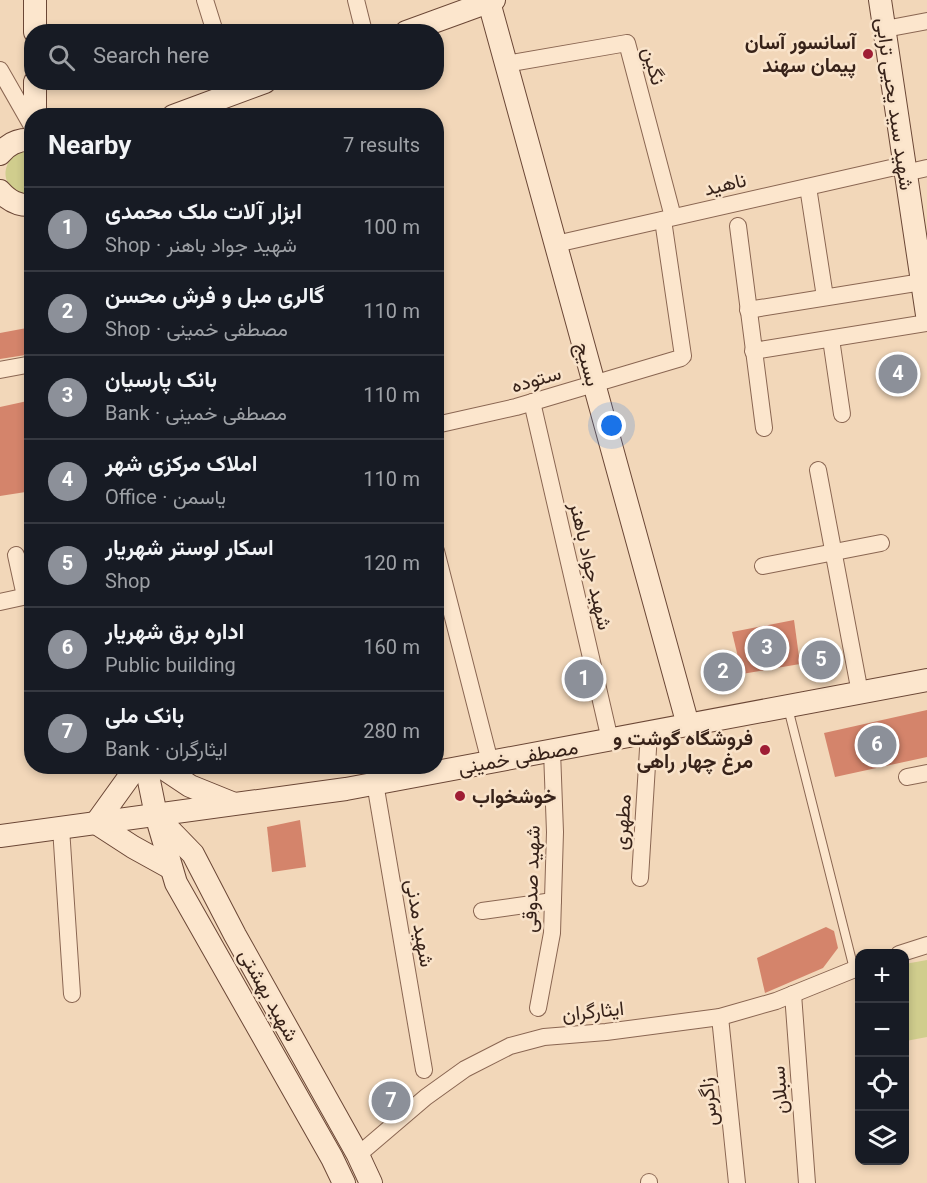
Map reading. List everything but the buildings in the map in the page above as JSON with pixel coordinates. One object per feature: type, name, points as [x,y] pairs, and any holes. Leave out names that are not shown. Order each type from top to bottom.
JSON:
[{"type":"main road","points":[[35,0],[35,24]]},
{"type":"main road","name":"شهید سید یحیی ترابی","points":[[880,0],[912,169],[927,315]]},
{"type":"main road","points":[[428,24],[490,1]]},
{"type":"main road","name":"بسیج","points":[[490,1],[688,725]]},
{"type":"main road","points":[[34,108],[35,90]]},
{"type":"main road","points":[[191,108],[231,90]]},
{"type":"main road","points":[[0,154],[13,142],[24,139]]},
{"type":"main road","points":[[0,191],[6,198],[24,205]]},
{"type":"main road","name":"مصطفی خمینی","points":[[444,770],[927,680]]},
{"type":"main road","points":[[130,774],[96,823],[171,868]]},
{"type":"main road","name":"شهید بهشتی","points":[[148,774],[156,815],[176,883],[344,1183]]},
{"type":"main road","points":[[172,774],[190,786],[233,803]]},
{"type":"main road","name":"مصطفی خمینی","points":[[0,836],[346,789],[424,774]]},
{"type":"main road","name":"شهید بهشتی","points":[[156,815],[193,854],[358,1155],[371,1183]]},
{"type":"street","points":[[205,0],[212,24]]},
{"type":"street","points":[[356,0],[362,24]]},
{"type":"street","points":[[885,29],[927,21]]},
{"type":"street","name":"نگین","points":[[506,64],[627,43],[668,218]]},
{"type":"street","points":[[0,70],[24,112]]},
{"type":"street","name":"ناهید","points":[[556,244],[808,186],[912,169]]},
{"type":"street","points":[[808,186],[825,297]]},
{"type":"street","name":"ستوده","points":[[444,423],[532,402],[681,358],[683,356],[668,218]]},
{"type":"street","points":[[738,226],[764,428]]},
{"type":"street","points":[[748,310],[922,282]]},
{"type":"street","points":[[753,351],[927,323]]},
{"type":"street","points":[[831,339],[842,414]]},
{"type":"street","points":[[0,370],[24,366]]},
{"type":"street","name":"شهید جواد باهنر","points":[[532,402],[610,740]]},
{"type":"street","points":[[818,470],[860,693]]},
{"type":"street","points":[[763,566],[881,543]]},
{"type":"street","points":[[16,555],[24,582]]},
{"type":"street","points":[[444,581],[490,762]]},
{"type":"street","points":[[0,602],[24,597]]},
{"type":"street","name":"مطهری","points":[[640,878],[649,733]]},
{"type":"street","name":"شهید صدوقی","points":[[538,1008],[552,933],[555,832],[552,751]]},
{"type":"street","points":[[907,777],[927,773]]},
{"type":"street","name":"شهید مدنی","points":[[375,783],[424,1070]]},
{"type":"street","points":[[61,828],[72,994]]},
{"type":"street","points":[[482,911],[553,901]]},
{"type":"street","points":[[909,951],[927,945]]},
{"type":"street","name":"ایثارگران","points":[[358,1155],[426,1097],[465,1069],[510,1046],[544,1037],[606,1032],[720,1017],[776,1001],[855,969]]},
{"type":"street","name":"سبلان","points":[[793,994],[807,1183]]},
{"type":"street","name":"زاگرس","points":[[720,1017],[737,1183]]},
{"type":"lane","points":[[788,706],[855,960]]},
{"type":"shaded area","points":[[24,150],[24,196],[16,193],[6,176],[9,161]]},
{"type":"shaded area","points":[[927,960],[927,1037],[909,1040],[909,1003],[909,963]]},
{"type":"place","name":"آسانسور آسان پیمان سهند","points":[[868,54]]},
{"type":"place","name":"املاک مرکزی شهر","points":[[898,374]]},
{"type":"place","name":"بانک پارسیان","points":[[767,648]]},
{"type":"place","name":"اسکار لوستر شهریار","points":[[821,660]]},
{"type":"place","name":"گالری مبل و فرش محسن","points":[[723,672]]},
{"type":"place","name":"ابزار آلات ملک محمدی","points":[[584,679]]},
{"type":"place","name":"اداره برق شهریار","points":[[877,745]]},
{"type":"place","name":"فروشگاه گوشت و مرغ چهار راهی","points":[[765,750]]},
{"type":"place","name":"خوشخواب","points":[[460,796]]},
{"type":"place","name":"بانک ملی","points":[[391,1101]]}]
